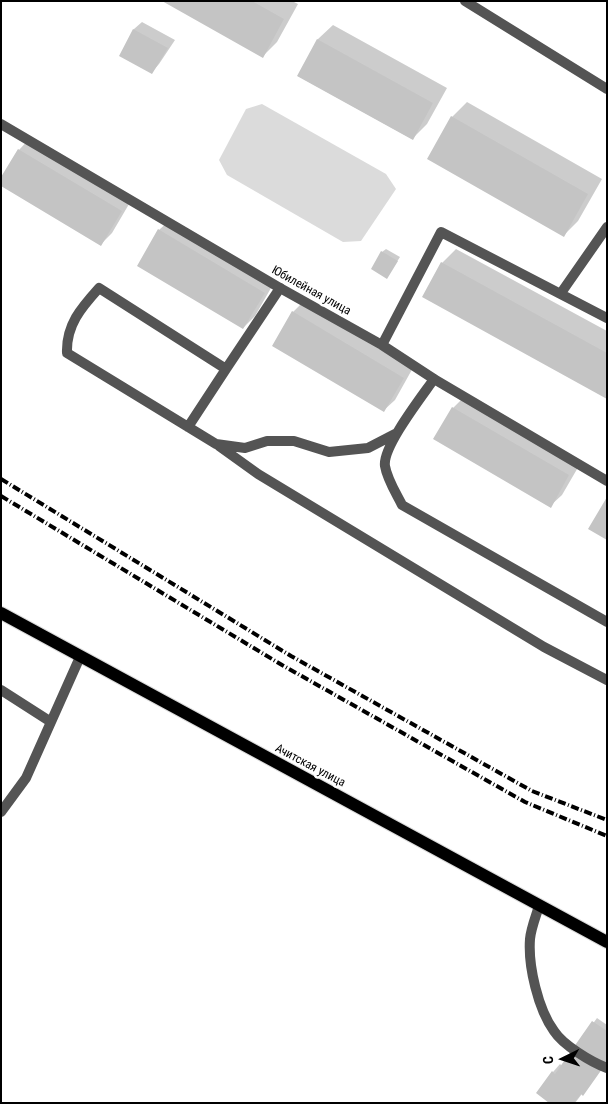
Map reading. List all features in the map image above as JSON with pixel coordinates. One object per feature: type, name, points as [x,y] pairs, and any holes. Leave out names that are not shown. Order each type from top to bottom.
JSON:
[{"type":"main road","name":"Ачитская улица","points":[[1,613],[607,942]]},
{"type":"street","points":[[465,1],[607,89]]},
{"type":"street","name":"Юбилейная улица","points":[[1,124],[280,288],[382,345],[434,379],[607,481]]},
{"type":"street","points":[[561,293],[607,227]]},
{"type":"street","points":[[382,345],[441,232],[607,318]]},
{"type":"street","points":[[226,369],[99,288],[83,306],[71,325],[66,342],[67,352],[216,444],[258,474],[544,647],[607,680]]},
{"type":"street","points":[[188,427],[280,288]]},
{"type":"street","points":[[434,379],[397,433],[384,464],[392,486],[402,505],[607,622]]},
{"type":"street","points":[[216,444],[245,448],[267,442],[294,441],[329,452],[368,448],[397,433]]},
{"type":"street","points":[[1,812],[26,778],[80,657]]},
{"type":"street","points":[[1,690],[51,722]]},
{"type":"street","points":[[539,906],[530,938],[530,945],[532,970],[542,1009],[554,1032],[572,1048],[594,1063],[607,1068]]},
{"type":"shaded area","points":[[262,104],[386,174],[396,189],[361,241],[343,242],[227,175],[219,160],[246,109]]},
{"type":"building","points":[[162,1],[252,1],[284,19],[263,58]]},
{"type":"building","points":[[133,29],[168,48],[152,74],[119,56]]},
{"type":"building","points":[[317,39],[433,103],[413,140],[297,76]]},
{"type":"building","points":[[451,116],[588,194],[564,237],[427,159]]},
{"type":"building","points":[[18,149],[122,211],[101,246],[1,186],[1,177]]},
{"type":"building","points":[[158,229],[265,293],[243,329],[137,266]]},
{"type":"building","points":[[381,251],[398,261],[387,279],[371,269]]},
{"type":"building","points":[[441,262],[607,353],[607,399],[422,297]]},
{"type":"building","points":[[292,311],[404,378],[384,412],[272,346]]},
{"type":"building","points":[[452,407],[569,475],[551,508],[433,439]]},
{"type":"building","points":[[607,497],[607,540],[588,529]]},
{"type":"building","points":[[592,1021],[607,1031],[607,1062],[583,1096],[581,1094],[574,1103],[549,1103],[536,1093],[552,1071],[555,1074]]},
{"type":"railway","points":[[1,479],[291,656],[532,791],[607,820]]},
{"type":"railway","points":[[1,496],[282,665],[525,802],[607,836]]}]
